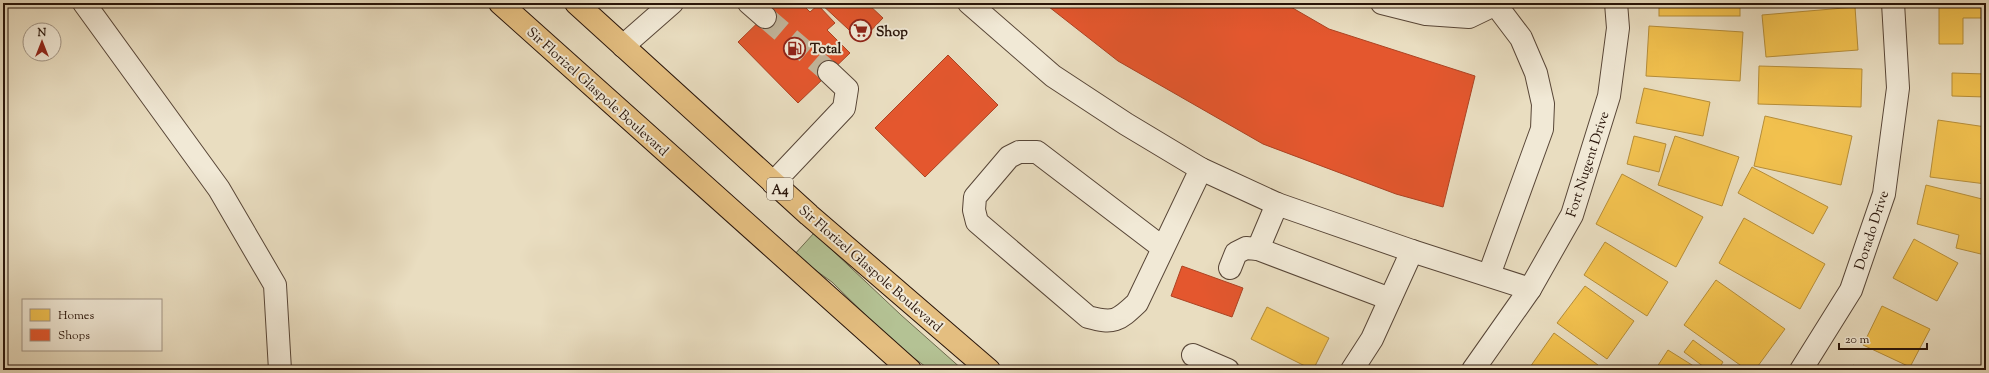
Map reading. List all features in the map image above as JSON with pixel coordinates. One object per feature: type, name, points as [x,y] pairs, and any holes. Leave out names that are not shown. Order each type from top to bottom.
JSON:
[{"type":"highway","name":"Sir Florizel Glaspole Boulevard","points":[[500,3],[910,370]]},
{"type":"highway","name":"Sir Florizel Glaspole Boulevard","points":[[576,3],[773,183],[989,370]]},
{"type":"street","points":[[84,3],[219,189],[274,285],[280,370]]},
{"type":"street","points":[[623,46],[672,3]]},
{"type":"street","points":[[969,3],[1053,76],[1126,124],[1201,169],[1277,204],[1412,252],[1530,289]]},
{"type":"street","points":[[1382,3],[1426,14],[1469,17],[1497,4],[1521,38],[1536,73],[1543,104],[1542,129],[1489,275]]},
{"type":"street","name":"Fort Nugent Drive","points":[[1473,370],[1530,289],[1572,215],[1610,96],[1618,28],[1616,3]]},
{"type":"street","name":"Dorado Drive","points":[[1801,370],[1852,290],[1884,194],[1898,88],[1893,3]]},
{"type":"street","points":[[773,183],[844,108],[847,89],[829,72]]},
{"type":"street","points":[[1163,248],[1037,152],[1019,152],[1009,157],[975,197],[974,210],[977,222],[1088,318],[1106,322],[1121,318],[1137,303],[1201,169]]},
{"type":"street","points":[[1258,249],[1277,204]]},
{"type":"street","points":[[1230,268],[1236,253],[1246,248],[1258,249],[1390,299]]},
{"type":"street","points":[[1352,370],[1372,339],[1412,252]]},
{"type":"street","points":[[1193,355],[1228,370]]},
{"type":"green space","points":[[814,233],[901,315],[963,370],[930,370],[894,343],[832,282],[794,255]]},
{"type":"building: Homes","points":[[1659,3],[1740,3],[1740,16],[1659,16]]},
{"type":"building: Homes","points":[[1939,3],[1986,3],[1986,18],[1963,18],[1963,44],[1939,44]]},
{"type":"building: Homes","points":[[1855,7],[1858,50],[1766,57],[1762,15]]},
{"type":"building: Homes","points":[[1649,26],[1743,32],[1740,81],[1646,76]]},
{"type":"building: Homes","points":[[1759,66],[1862,69],[1861,107],[1758,104]]},
{"type":"building: Homes","points":[[1952,73],[1986,74],[1986,97],[1952,96]]},
{"type":"building: Homes","points":[[1644,88],[1710,102],[1703,136],[1636,123]]},
{"type":"building: Homes","points":[[1765,116],[1852,136],[1841,185],[1754,166]]},
{"type":"building: Homes","points":[[1938,120],[1986,127],[1986,184],[1930,177]]},
{"type":"building: Homes","points":[[1634,136],[1666,144],[1659,172],[1627,164]]},
{"type":"building: Homes","points":[[1675,136],[1739,157],[1722,206],[1658,185]]},
{"type":"building: Homes","points":[[1752,167],[1828,207],[1813,234],[1738,193]]},
{"type":"building: Homes","points":[[1622,174],[1703,217],[1676,267],[1596,224]]},
{"type":"building: Homes","points":[[1926,185],[1986,200],[1985,255],[1956,248],[1959,235],[1917,224]]},
{"type":"building: Homes","points":[[1744,218],[1825,264],[1800,309],[1719,263]]},
{"type":"building: Homes","points":[[1914,239],[1958,263],[1937,301],[1893,278]]},
{"type":"building: Homes","points":[[1605,242],[1668,282],[1647,316],[1584,275]]},
{"type":"building: Homes","points":[[1716,280],[1785,329],[1755,370],[1747,370],[1684,325]]},
{"type":"building: Homes","points":[[1585,286],[1634,321],[1607,359],[1557,323]]},
{"type":"building: Homes","points":[[1882,306],[1930,329],[1910,367],[1863,345]]},
{"type":"building: Homes","points":[[1267,307],[1329,338],[1313,370],[1251,339]]},
{"type":"building: Homes","points":[[1554,333],[1598,365],[1594,370],[1534,370],[1530,367]]},
{"type":"building: Homes","points":[[1693,340],[1723,362],[1718,370],[1708,370],[1684,352]]},
{"type":"building: Homes","points":[[1668,350],[1700,370],[1655,370]]},
{"type":"building: Homes","points":[[1853,365],[1862,370],[1850,370]]},
{"type":"building: Shops","name":"Total","points":[[778,3],[801,3],[810,12],[818,5],[835,23],[827,30],[850,53],[798,103],[738,42]]},
{"type":"building: Shops","name":"Shop","points":[[820,3],[867,3],[883,18],[861,41]]},
{"type":"building: Shops","points":[[1044,3],[1284,3],[1329,29],[1475,76],[1443,207],[1396,194],[1263,144],[1118,61]]},
{"type":"building: Shops","points":[[948,55],[998,105],[925,177],[875,128]]},
{"type":"building: Shops","points":[[1182,266],[1243,288],[1232,317],[1171,296]]},
{"type":"tunnel","points":[[765,17],[829,72]]},
{"type":"place","name":"Shop","points":[[860,31]]},
{"type":"place","name":"Total","points":[[794,48]]}]
